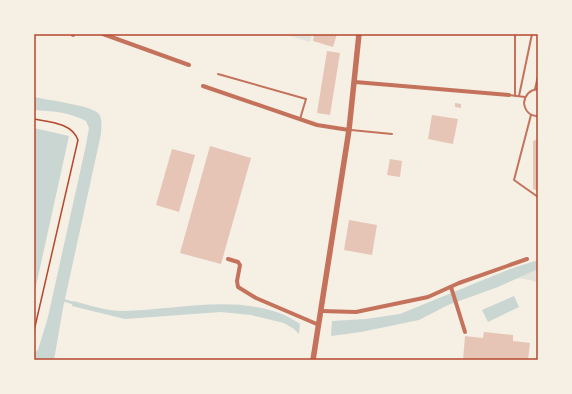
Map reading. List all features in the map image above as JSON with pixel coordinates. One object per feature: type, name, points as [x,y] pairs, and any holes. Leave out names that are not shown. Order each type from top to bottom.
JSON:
[{"type":"street","points":[[103,34],[189,65]]},
{"type":"street","points":[[313,360],[350,130],[359,34]]},
{"type":"street","points":[[355,82],[509,96]]},
{"type":"street","points":[[203,86],[300,119],[350,130]]},
{"type":"street","points":[[321,312],[356,312],[428,297],[451,289],[459,283],[527,259]]},
{"type":"street","points":[[228,260],[238,262],[240,265],[237,281],[238,287],[256,298],[319,326]]},
{"type":"street","points":[[451,289],[465,332]]},
{"type":"lane","points":[[515,34],[515,96]]},
{"type":"lane","points":[[519,96],[532,34]]},
{"type":"lane","points":[[218,74],[306,99],[300,119]]},
{"type":"lane","points":[[538,76],[537,89],[530,91],[525,97],[524,103],[525,108],[531,115],[538,116]]},
{"type":"lane","points":[[509,96],[525,97]]},
{"type":"lane","points":[[531,115],[514,180],[538,197]]},
{"type":"lane","points":[[350,130],[392,134]]},
{"type":"path","points":[[34,119],[67,127],[73,131],[78,140],[34,331]]},
{"type":"shaded area","points":[[284,34],[312,34],[310,42]]},
{"type":"shaded area","points":[[34,97],[77,105],[93,110],[100,115],[101,118],[101,134],[63,308],[54,360],[34,360],[34,353],[38,350],[48,317],[89,128],[86,121],[80,118],[67,114],[34,110]]},
{"type":"shaded area","points":[[34,128],[69,136],[34,295]]},
{"type":"shaded area","points":[[538,260],[538,269],[498,287],[448,305],[419,320],[361,332],[331,336],[332,321],[366,319],[400,314],[510,269]]},
{"type":"shaded area","points":[[538,269],[538,283],[518,278]]},
{"type":"shaded area","points":[[514,296],[519,307],[488,322],[482,310]]},
{"type":"shaded area","points":[[73,301],[117,311],[225,304],[245,305],[265,309],[288,317],[300,324],[299,334],[284,323],[251,315],[221,312],[125,319],[72,306]]},
{"type":"building","points":[[314,34],[337,34],[333,47],[313,41]]},
{"type":"building","points":[[327,51],[340,53],[330,115],[317,113]]},
{"type":"building","points":[[455,103],[461,104],[461,108],[455,107]]},
{"type":"building","points":[[432,115],[458,119],[453,144],[428,139]]},
{"type":"building","points":[[538,139],[538,191],[533,189],[533,141]]},
{"type":"building","points":[[210,146],[251,158],[221,264],[180,253]]},
{"type":"building","points":[[172,149],[195,155],[179,212],[156,205]]},
{"type":"building","points":[[390,159],[402,161],[400,177],[387,175]]},
{"type":"building","points":[[349,220],[377,225],[372,255],[344,250]]},
{"type":"building","points":[[484,332],[513,335],[513,341],[530,343],[528,360],[463,360],[465,336],[483,338]]},
{"type":"waterway","points":[[63,300],[76,304]]}]
